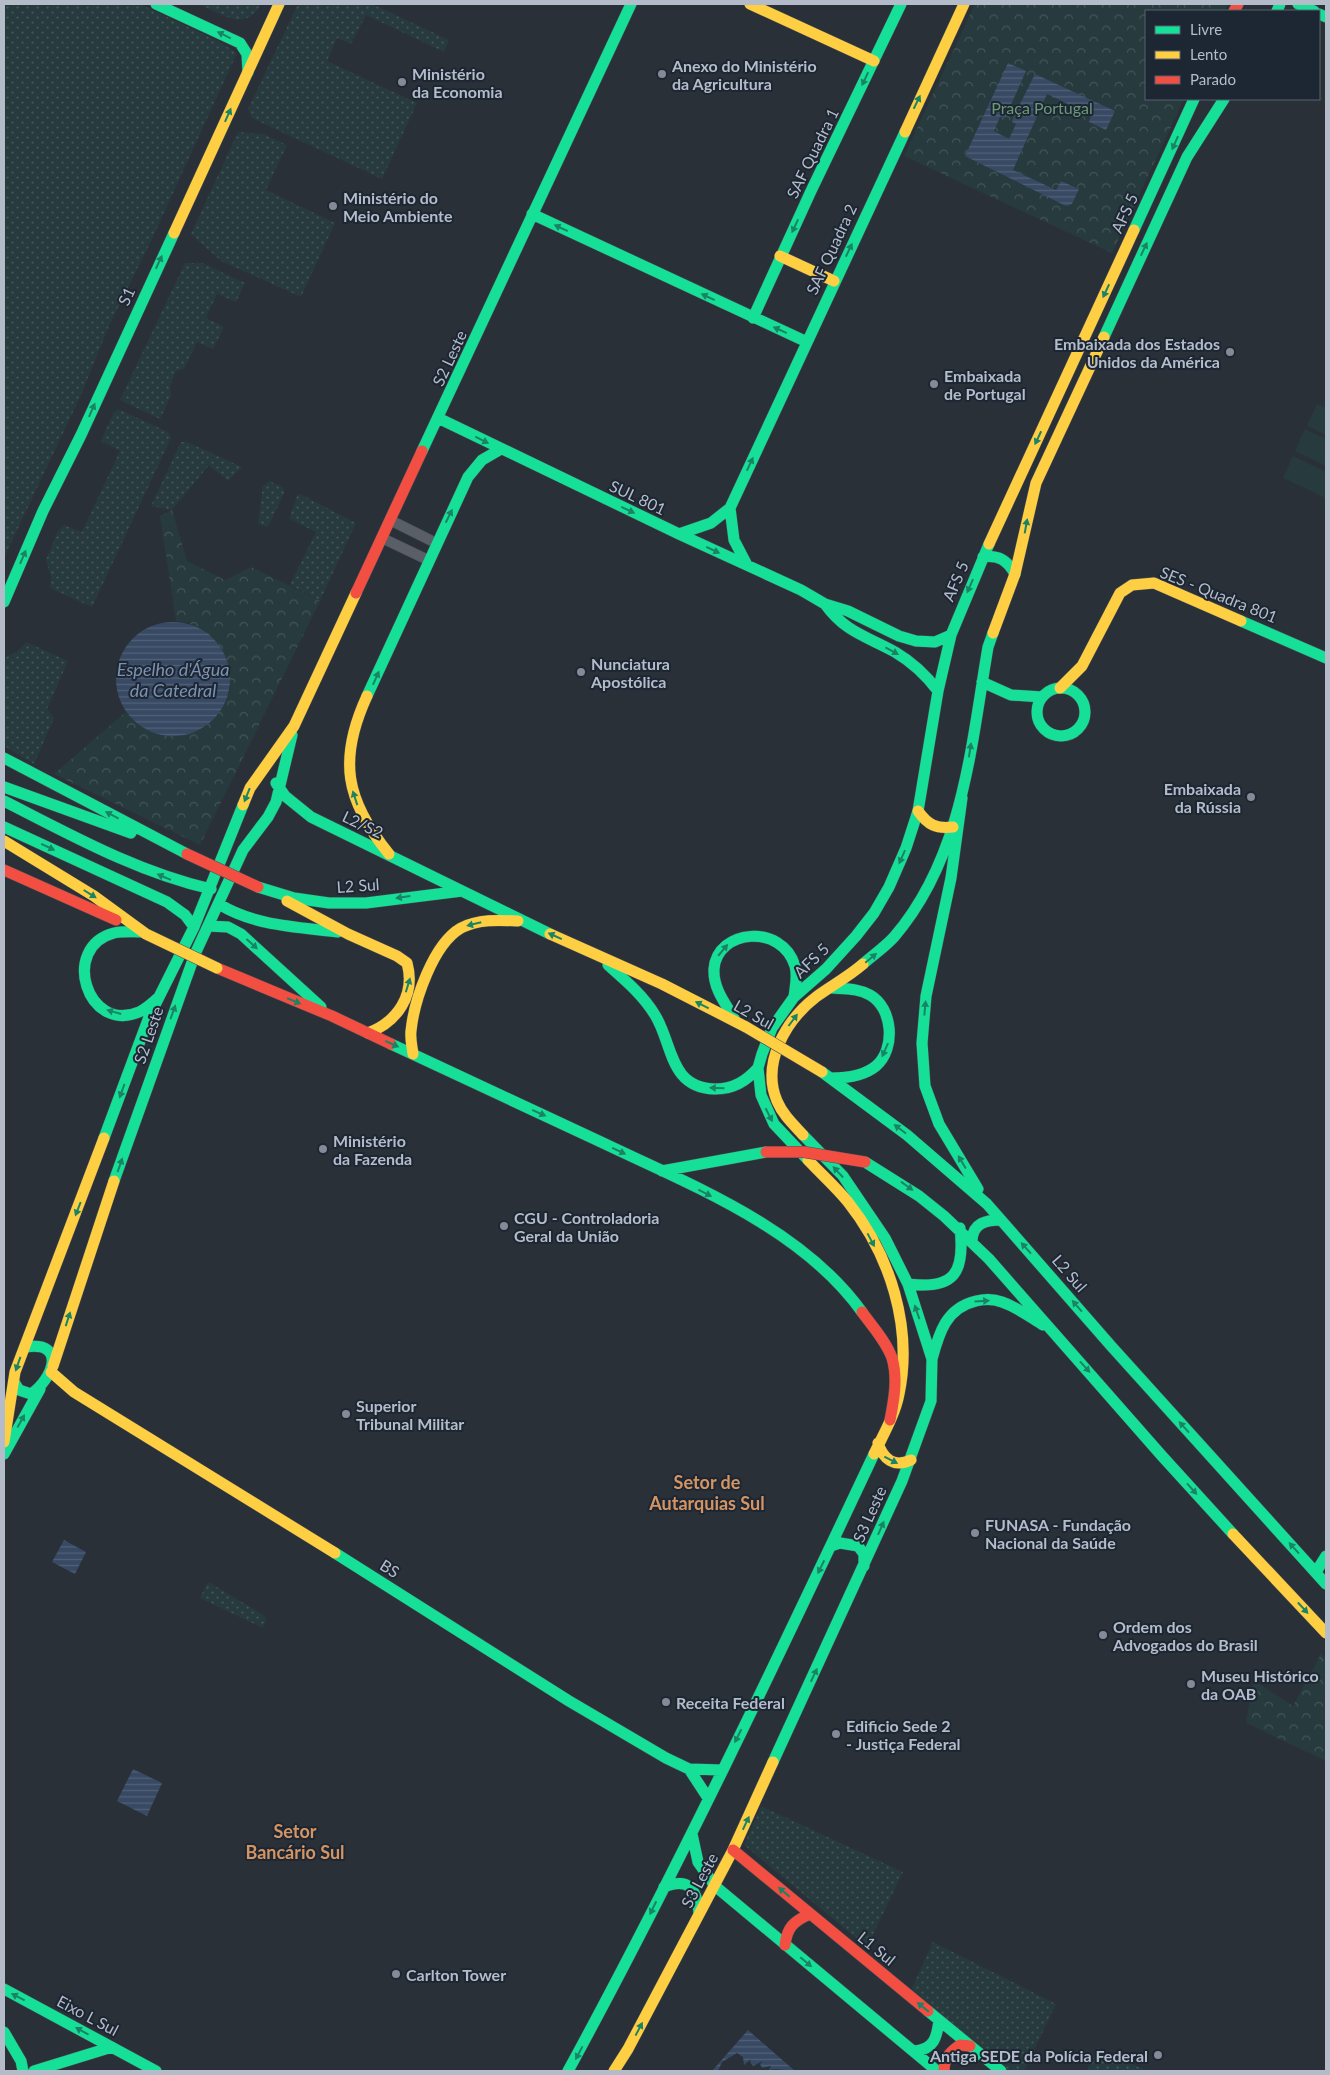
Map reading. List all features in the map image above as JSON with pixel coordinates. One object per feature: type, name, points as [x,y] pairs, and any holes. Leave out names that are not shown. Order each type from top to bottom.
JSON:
[{"type":"main road","points":[[156,4],[240,43],[247,54],[248,72]]},
{"type":"main road","points":[[183,4],[234,27]]},
{"type":"main road","name":"S1","points":[[4,602],[43,511],[81,435],[279,4]]},
{"type":"main road","name":"S2 Leste","points":[[26,1347],[142,1036],[158,998],[211,889],[250,788],[294,726],[631,4]]},
{"type":"main road","points":[[750,4],[874,61]]},
{"type":"main road","name":"SAF Quadra 1","points":[[752,318],[901,4]]},
{"type":"main road","name":"SAF Quadra 2","points":[[679,534],[711,523],[730,508],[964,4]]},
{"type":"main road","points":[[1298,4],[1312,10]]},
{"type":"main road","points":[[256,32],[269,24]]},
{"type":"main road","name":"AFS 5","points":[[758,1068],[772,1028],[794,997],[826,969],[874,913],[889,887],[906,848],[918,811],[938,691],[951,635],[983,557],[1194,100]]},
{"type":"main road","name":"AFS 5","points":[[832,988],[893,938],[913,912],[937,869],[962,798],[992,632],[1015,574],[1036,484],[1187,157],[1223,100]]},
{"type":"main road","points":[[532,214],[807,342]]},
{"type":"main road","points":[[780,256],[834,281]]},
{"type":"main road","name":"SUL 801","points":[[438,418],[679,534],[801,590],[824,604],[848,611],[899,636],[916,641],[935,642],[951,635]]},
{"type":"main road","points":[[389,854],[373,836],[360,812],[350,780],[348,754],[356,722],[428,560],[474,465],[484,457],[501,449]]},
{"type":"main road","points":[[730,508],[734,540],[747,565]]},
{"type":"main road","points":[[983,557],[1004,557],[1015,574]]},
{"type":"main road","name":"SES - Quadra 801","points":[[1060,688],[1082,666],[1120,593],[1128,586],[1141,582],[1154,583],[1172,590],[1326,658]]},
{"type":"main road","name":"SUL 801","points":[[824,604],[843,625],[909,660],[929,677],[938,691]]},
{"type":"main road","points":[[870,639],[877,625]]},
{"type":"main road","name":"SES - Quadra 801","points":[[1082,666],[1082,700]]},
{"type":"main road","points":[[982,682],[1006,695],[1042,697]]},
{"type":"main road","points":[[1060,688],[1071,690],[1082,700],[1085,707],[1083,721],[1075,732],[1068,735],[1052,734],[1045,730],[1040,724],[1037,711],[1042,697],[1050,690],[1060,688]]},
{"type":"main road","points":[[978,704],[997,700],[1018,703],[1037,711]]},
{"type":"main road","name":"S2 Leste","points":[[52,1369],[133,1127],[188,972],[243,850],[276,802],[294,726]]},
{"type":"main road","name":"L2 Sul","points":[[4,758],[160,841],[262,888],[294,898],[329,903],[366,903],[462,891],[522,922],[662,984],[742,1025],[827,1075],[906,1135],[987,1204],[1112,1347],[1326,1584]]},
{"type":"main road","name":"L2/S2","points":[[260,774],[270,777],[287,799],[306,813],[336,830],[462,891]]},
{"type":"main road","points":[[4,787],[108,826],[160,841]]},
{"type":"main road","points":[[962,798],[951,878],[926,996],[922,1043],[923,1060],[925,1086],[940,1124],[987,1204]]},
{"type":"main road","points":[[4,800],[119,857],[169,879],[211,889]]},
{"type":"main road","points":[[918,811],[925,821],[936,829],[953,827]]},
{"type":"main road","points":[[240,814],[246,822],[253,825],[261,825]]},
{"type":"main road","points":[[4,827],[167,902],[185,915],[194,927]]},
{"type":"main road","points":[[4,841],[94,896],[144,933]]},
{"type":"main road","points":[[4,870],[217,968],[332,1016],[662,1171],[758,1220],[817,1263],[848,1293],[877,1333],[892,1359],[895,1392],[890,1420]]},
{"type":"main road","points":[[262,888],[348,934],[397,956],[407,964],[410,970],[410,978],[402,1004],[393,1019],[383,1027],[368,1034]]},
{"type":"main road","points":[[219,904],[235,914],[263,922],[348,934]]},
{"type":"main road","points":[[413,1054],[411,1032],[413,1016],[421,990],[441,946],[455,932],[468,925],[502,920],[522,922]]},
{"type":"main road","points":[[208,926],[228,927],[240,934],[332,1016]]},
{"type":"main road","points":[[144,933],[111,934],[97,942],[86,957],[83,974],[89,995],[99,1005],[112,1013],[139,1012],[158,998]]},
{"type":"main road","points":[[742,1025],[721,1002],[714,984],[715,962],[718,953],[733,939],[745,936],[758,936],[771,939],[783,947],[790,954],[794,965],[796,975],[794,997]]},
{"type":"main road","points":[[595,953],[649,1005],[660,1023],[680,1072],[690,1082],[710,1089],[728,1088],[743,1082],[758,1068]]},
{"type":"main road","points":[[827,1075],[848,1079],[861,1075],[876,1066],[887,1052],[890,1034],[887,1019],[872,997],[861,991],[832,988]]},
{"type":"main road","name":"S3 Leste","points":[[614,2071],[628,2049],[734,1850],[911,1460],[930,1401],[932,1359],[908,1284],[885,1238],[859,1198],[843,1176],[786,1117],[773,1086],[774,1063],[781,1037],[800,1011],[832,988]]},
{"type":"main road","name":"S3 Leste","points":[[568,2071],[625,1966],[692,1834],[721,1770],[831,1546],[890,1420],[899,1396],[903,1368],[904,1339],[898,1302],[885,1265],[868,1233],[848,1202],[774,1124],[761,1094],[758,1068]]},
{"type":"main road","points":[[114,1114],[120,1126],[133,1127]]},
{"type":"main road","points":[[662,1171],[766,1152],[804,1152],[865,1162],[894,1177],[960,1228],[972,1240],[1140,1431],[1326,1633]]},
{"type":"main road","points":[[972,1240],[974,1228],[980,1222],[1001,1220]]},
{"type":"main road","points":[[908,1284],[923,1287],[936,1286],[953,1276],[962,1254],[960,1228]]},
{"type":"main road","points":[[932,1359],[939,1333],[950,1315],[969,1303],[984,1300],[1001,1302],[1052,1330]]},
{"type":"main road","points":[[4,1442],[18,1363],[26,1347],[33,1345],[46,1348],[52,1356],[52,1369],[4,1454]]},
{"type":"main road","name":"BS","points":[[52,1369],[74,1392],[369,1574],[569,1701],[666,1758],[689,1769],[721,1770]]},
{"type":"main road","points":[[14,1382],[23,1392],[31,1394],[43,1386]]},
{"type":"main road","name":"BS","points":[[43,1386],[74,1392]]},
{"type":"main road","points":[[878,1443],[884,1457],[891,1462],[901,1464],[911,1460]]},
{"type":"main road","points":[[831,1546],[840,1543],[858,1546],[864,1554],[864,1566]]},
{"type":"main road","points":[[1316,1572],[1326,1556]]},
{"type":"main road","points":[[689,1769],[708,1798]]},
{"type":"main road","points":[[692,1834],[696,1861],[715,1886],[937,2071]]},
{"type":"main road","name":"L1 Sul","points":[[734,1850],[1001,2071]]},
{"type":"main road","points":[[664,1887],[680,1881],[688,1884],[698,1900],[699,1913]]},
{"type":"main road","points":[[785,1945],[786,1933],[790,1923],[810,1914]]},
{"type":"main road","name":"Eixo L Sul","points":[[4,1989],[156,2071]]},
{"type":"main road","points":[[914,2051],[922,2051],[932,2046],[936,2038],[939,2020]]},
{"type":"main road","points":[[4,2032],[21,2061],[23,2071]]},
{"type":"main road","points":[[944,2071],[945,2058],[950,2052],[960,2045],[970,2046]]},
{"type":"main road","points":[[34,2071],[112,2047]]},
{"type":"street","points":[[390,520],[436,543]]},
{"type":"street","points":[[382,538],[428,560]]},
{"type":"green space","points":[[4,4],[140,4],[218,41],[237,53],[152,239],[109,326],[81,395],[4,558]]},
{"type":"green space","points":[[199,4],[261,4],[255,13],[248,18],[233,19]]},
{"type":"green space","points":[[298,4],[372,4],[449,40],[444,52],[366,15],[351,44],[337,38],[327,61],[417,103],[382,179],[252,118],[248,109]]},
{"type":"green space","name":"Praça Portugal","points":[[975,4],[1228,4],[1225,10],[1145,10],[1145,100],[1184,100],[1112,253],[904,156]]},
{"type":"green space","points":[[238,132],[263,134],[287,145],[266,190],[335,223],[301,297],[221,261],[191,234]]},
{"type":"green space","points":[[185,263],[202,263],[245,283],[236,302],[217,294],[206,318],[224,327],[213,349],[197,342],[184,369],[176,371],[170,386],[171,396],[160,419],[120,400]]},
{"type":"green space","points":[[1317,404],[1326,408],[1326,435],[1307,426]]},
{"type":"green space","points":[[118,409],[168,432],[171,438],[92,607],[50,588],[51,577],[46,560],[58,531],[64,525],[82,532],[120,451],[101,441],[114,412]]},
{"type":"green space","points":[[1305,429],[1326,439],[1326,466],[1295,451]]},
{"type":"green space","points":[[181,442],[187,442],[242,467],[228,481],[209,465],[172,510],[151,506]]},
{"type":"green space","points":[[1293,456],[1326,472],[1326,498],[1283,478]]},
{"type":"green space","points":[[269,481],[283,487],[284,493],[267,527],[258,524],[263,486]]},
{"type":"green space","points":[[298,493],[356,523],[320,601],[290,585],[316,532],[289,519]]},
{"type":"green space","points":[[172,510],[187,561],[225,580],[251,567],[320,601],[200,845],[54,774],[127,711],[133,720],[230,692],[229,671],[221,649],[189,623],[176,621],[160,516]]},
{"type":"green space","points":[[26,642],[68,661],[47,709],[54,718],[34,764],[4,746],[4,658],[18,651]]},
{"type":"green space","points":[[207,1583],[265,1616],[266,1621],[263,1628],[200,1598]]},
{"type":"green space","points":[[1321,1654],[1326,1659],[1326,1761],[1246,1723],[1253,1680],[1293,1706]]},
{"type":"green space","points":[[761,1806],[903,1872],[867,1947],[744,1845]]},
{"type":"green space","points":[[933,1942],[1056,2004],[1024,2071],[1009,2071],[1005,2069],[911,1990]]},
{"type":"green space","points":[[1098,2048],[1147,2071],[1087,2071]]},
{"type":"water","points":[[1008,63],[1026,71],[1006,116],[1004,118],[1000,117],[994,131],[1009,139],[1016,124],[1012,122],[1013,118],[1035,74],[1115,111],[1106,130],[1089,122],[1091,115],[1047,94],[1013,170],[1056,190],[1061,181],[1079,189],[1072,204],[1066,206],[965,156]]},
{"type":"water","name":"Espelho d'Água da Catedral","points":[[173,622],[195,626],[213,639],[226,657],[230,679],[226,701],[213,719],[195,732],[173,736],[151,732],[133,719],[120,701],[116,679],[120,657],[133,639],[151,626]]},
{"type":"water","points":[[64,1540],[86,1552],[75,1574],[52,1562]]},
{"type":"water","points":[[133,1769],[162,1783],[147,1816],[117,1801]]},
{"type":"water","points":[[748,2030],[795,2071],[769,2070],[771,2066],[762,2068],[760,2064],[763,2061],[753,2066],[750,2062],[751,2059],[744,2065],[743,2057],[737,2053],[722,2062],[718,2071],[712,2071]]},
{"type":"traffic: fast","points":[[156,4],[240,43],[247,54],[248,72]]},
{"type":"traffic: fast","points":[[422,451],[631,4]]},
{"type":"traffic: fast","points":[[753,318],[811,191],[901,4]]},
{"type":"traffic: fast","points":[[1277,10],[1280,4]]},
{"type":"traffic: fast","points":[[1298,4],[1312,10]]},
{"type":"traffic: fast","points":[[1320,14],[1326,17]]},
{"type":"traffic: fast","points":[[1134,230],[1194,100]]},
{"type":"traffic: fast","points":[[1104,337],[1187,157],[1223,100]]},
{"type":"traffic: fast","points":[[679,534],[711,523],[730,508],[905,132]]},
{"type":"traffic: fast","points":[[532,214],[807,342]]},
{"type":"traffic: fast","points":[[4,602],[43,511],[81,435],[174,233]]},
{"type":"traffic: fast","points":[[438,418],[679,534],[801,590],[825,604],[848,611],[899,636],[916,641],[935,642],[951,635]]},
{"type":"traffic: fast","points":[[367,696],[468,477],[482,460],[501,449]]},
{"type":"traffic: fast","points":[[730,508],[734,540],[747,565]]},
{"type":"traffic: fast","points":[[808,1160],[774,1124],[761,1095],[758,1068],[762,1054],[772,1028],[794,997],[826,969],[856,936],[874,913],[889,887],[906,848],[918,811],[938,691],[951,635],[989,544]]},
{"type":"traffic: fast","points":[[983,557],[994,557],[1006,562],[1015,574]]},
{"type":"traffic: fast","points":[[825,604],[848,627],[907,660],[924,674],[938,691]]},
{"type":"traffic: fast","points":[[1241,621],[1326,658]]},
{"type":"traffic: fast","points":[[863,964],[894,937],[917,906],[935,872],[950,836],[969,761],[988,647],[993,633]]},
{"type":"traffic: fast","points":[[982,682],[1011,695],[1042,697]]},
{"type":"traffic: fast","points":[[1056,688],[1066,688],[1078,695],[1085,707],[1085,712],[1085,717],[1078,729],[1066,736],[1056,736],[1048,732],[1041,725],[1037,717],[1037,707],[1041,699],[1048,692],[1056,688]]},
{"type":"traffic: fast","points":[[114,1181],[195,954],[243,850],[268,817],[276,802],[292,735]]},
{"type":"traffic: fast","points":[[4,758],[187,854]]},
{"type":"traffic: fast","points":[[276,783],[285,796],[311,817],[462,891]]},
{"type":"traffic: fast","points":[[4,787],[131,833]]},
{"type":"traffic: fast","points":[[962,798],[951,878],[926,996],[922,1043],[925,1086],[939,1124],[978,1189]]},
{"type":"traffic: fast","points":[[4,801],[131,863],[184,882],[211,889]]},
{"type":"traffic: fast","points":[[104,1138],[149,1017],[194,927],[243,805]]},
{"type":"traffic: fast","points":[[4,827],[167,902],[185,915],[194,927]]},
{"type":"traffic: fast","points":[[258,887],[294,898],[329,903],[366,903],[462,891],[550,934]]},
{"type":"traffic: fast","points":[[219,904],[247,917],[261,921],[292,927],[338,932]]},
{"type":"traffic: fast","points":[[208,926],[228,927],[241,934],[321,1007]]},
{"type":"traffic: fast","points":[[141,932],[114,933],[97,941],[88,954],[84,970],[87,986],[94,1000],[106,1011],[121,1015],[139,1012],[147,1008],[158,998]]},
{"type":"traffic: fast","points":[[734,1018],[723,1001],[715,983],[714,969],[718,956],[726,946],[738,939],[751,936],[764,938],[777,943],[788,952],[796,970],[794,997]]},
{"type":"traffic: fast","points":[[608,965],[633,988],[655,1015],[674,1062],[689,1081],[700,1087],[728,1088],[749,1077],[758,1068]]},
{"type":"traffic: fast","points":[[832,988],[856,990],[870,995],[878,1001],[883,1009],[889,1029],[887,1050],[876,1066],[855,1076],[832,1078]]},
{"type":"traffic: fast","points":[[391,1044],[671,1175],[743,1212],[809,1256],[837,1282],[862,1312]]},
{"type":"traffic: fast","points":[[822,1072],[907,1135],[987,1204],[1112,1347],[1326,1584]]},
{"type":"traffic: fast","points":[[773,1762],[902,1481],[931,1401],[932,1359],[908,1284],[885,1238],[843,1176],[803,1135]]},
{"type":"traffic: fast","points":[[662,1171],[766,1152]]},
{"type":"traffic: fast","points":[[865,1162],[919,1196],[944,1216],[989,1259],[1233,1534]]},
{"type":"traffic: fast","points":[[972,1240],[978,1226],[985,1222],[1001,1220]]},
{"type":"traffic: fast","points":[[908,1284],[937,1284],[946,1281],[954,1275],[961,1256],[960,1228]]},
{"type":"traffic: fast","points":[[932,1359],[945,1323],[957,1309],[966,1304],[982,1300],[996,1300],[1018,1309],[1043,1325]]},
{"type":"traffic: fast","points":[[14,1382],[19,1390],[31,1394],[39,1387],[50,1371],[51,1355],[47,1350],[39,1347],[26,1347]]},
{"type":"traffic: fast","points":[[4,1454],[40,1389]]},
{"type":"traffic: fast","points":[[568,2071],[687,1842],[874,1454]]},
{"type":"traffic: fast","points":[[831,1546],[840,1543],[858,1546],[864,1554],[864,1566]]},
{"type":"traffic: fast","points":[[335,1553],[569,1701],[666,1758],[689,1769],[721,1770]]},
{"type":"traffic: fast","points":[[1316,1572],[1326,1556]]},
{"type":"traffic: fast","points":[[689,1769],[708,1798]]},
{"type":"traffic: fast","points":[[692,1834],[698,1862],[715,1886],[937,2071]]},
{"type":"traffic: fast","points":[[664,1887],[680,1883],[690,1887],[696,1897],[699,1913]]},
{"type":"traffic: fast","points":[[4,1989],[156,2071]]},
{"type":"traffic: fast","points":[[928,2011],[1001,2071]]},
{"type":"traffic: fast","points":[[914,2051],[921,2050],[930,2045],[937,2032],[939,2020]]},
{"type":"traffic: fast","points":[[4,2032],[21,2061],[23,2071]]},
{"type":"traffic: fast","points":[[34,2071],[112,2047]]},
{"type":"traffic: slow","points":[[174,233],[279,4]]},
{"type":"traffic: slow","points":[[750,4],[874,61]]},
{"type":"traffic: slow","points":[[905,132],[964,4]]},
{"type":"traffic: slow","points":[[989,544],[1134,230]]},
{"type":"traffic: slow","points":[[780,256],[834,281]]},
{"type":"traffic: slow","points":[[993,633],[1015,574],[1036,483],[1104,337]]},
{"type":"traffic: slow","points":[[1060,688],[1082,666],[1120,593],[1132,585],[1154,583],[1241,621]]},
{"type":"traffic: slow","points":[[243,805],[250,788],[294,726],[356,593]]},
{"type":"traffic: slow","points":[[367,696],[352,740],[351,778],[355,797],[363,815],[389,854]]},
{"type":"traffic: slow","points":[[918,811],[925,820],[937,827],[953,827]]},
{"type":"traffic: slow","points":[[4,841],[94,896],[146,934]]},
{"type":"traffic: slow","points":[[287,901],[348,934],[397,956],[407,963],[409,986],[402,1006],[388,1022],[368,1033]]},
{"type":"traffic: slow","points":[[413,1054],[411,1034],[416,1004],[427,974],[442,947],[451,936],[468,925],[489,921],[518,921]]},
{"type":"traffic: slow","points":[[146,934],[217,968]]},
{"type":"traffic: slow","points":[[550,934],[662,984],[746,1027]]},
{"type":"traffic: slow","points":[[803,1135],[788,1119],[777,1101],[773,1087],[774,1057],[786,1030],[805,1007],[863,964]]},
{"type":"traffic: slow","points":[[746,1027],[822,1072]]},
{"type":"traffic: slow","points":[[4,1442],[15,1372],[104,1138]]},
{"type":"traffic: slow","points":[[808,1160],[848,1202],[876,1245],[886,1268],[900,1318],[903,1343],[903,1369],[899,1394],[895,1410],[874,1454]]},
{"type":"traffic: slow","points":[[53,1366],[114,1181]]},
{"type":"traffic: slow","points":[[51,1372],[74,1392],[335,1553]]},
{"type":"traffic: slow","points":[[878,1443],[886,1458],[899,1463],[911,1460]]},
{"type":"traffic: slow","points":[[1233,1534],[1326,1633]]},
{"type":"traffic: slow","points":[[614,2071],[628,2049],[733,1850],[773,1762]]},
{"type":"traffic: jam","points":[[1235,10],[1238,4]]},
{"type":"traffic: jam","points":[[356,593],[422,451]]},
{"type":"traffic: jam","points":[[187,854],[258,887]]},
{"type":"traffic: jam","points":[[4,870],[116,920]]},
{"type":"traffic: jam","points":[[217,968],[332,1016],[391,1044]]},
{"type":"traffic: jam","points":[[766,1152],[804,1152],[865,1162]]},
{"type":"traffic: jam","points":[[862,1312],[883,1340],[892,1358],[895,1381],[890,1420]]},
{"type":"traffic: jam","points":[[733,1850],[928,2011]]},
{"type":"traffic: jam","points":[[785,1945],[792,1925],[810,1914]]},
{"type":"traffic: jam","points":[[944,2071],[946,2059],[953,2050],[960,2045],[970,2046]]},
{"type":"place","name":"Anexo do Ministério da Agricultura","points":[[662,74]]},
{"type":"place","name":"Ministério da Economia","points":[[402,82]]},
{"type":"place","name":"Ministério do Meio Ambiente","points":[[333,206]]},
{"type":"place","name":"Embaixada dos Estados Unidos da América","points":[[1230,352]]},
{"type":"place","name":"Embaixada de Portugal","points":[[934,384]]},
{"type":"place","name":"Nunciatura Apostólica","points":[[581,672]]},
{"type":"place","name":"Embaixada da Rússia","points":[[1251,797]]},
{"type":"place","name":"Ministério da Fazenda","points":[[323,1149]]},
{"type":"place","name":"CGU - Controladoria Geral da União","points":[[504,1226]]},
{"type":"place","name":"Superior Tribunal Militar","points":[[346,1414]]},
{"type":"place","name":"FUNASA - Fundação Nacional da Saúde","points":[[975,1533]]},
{"type":"place","name":"Ordem dos Advogados do Brasil","points":[[1103,1635]]},
{"type":"place","name":"Museu Histórico da OAB","points":[[1191,1684]]},
{"type":"place","name":"Receita Federal","points":[[666,1702]]},
{"type":"place","name":"Edificio Sede 2 - Justiça Federal","points":[[836,1734]]},
{"type":"place","name":"Carlton Tower","points":[[396,1974]]},
{"type":"place","name":"Antiga SEDE da Polícia Federal","points":[[1158,2055]]},
{"type":"district","name":"Setor de Autarquias Sul","points":[[707,1492]]},
{"type":"district","name":"Setor Bancário Sul","points":[[295,1841]]}]
